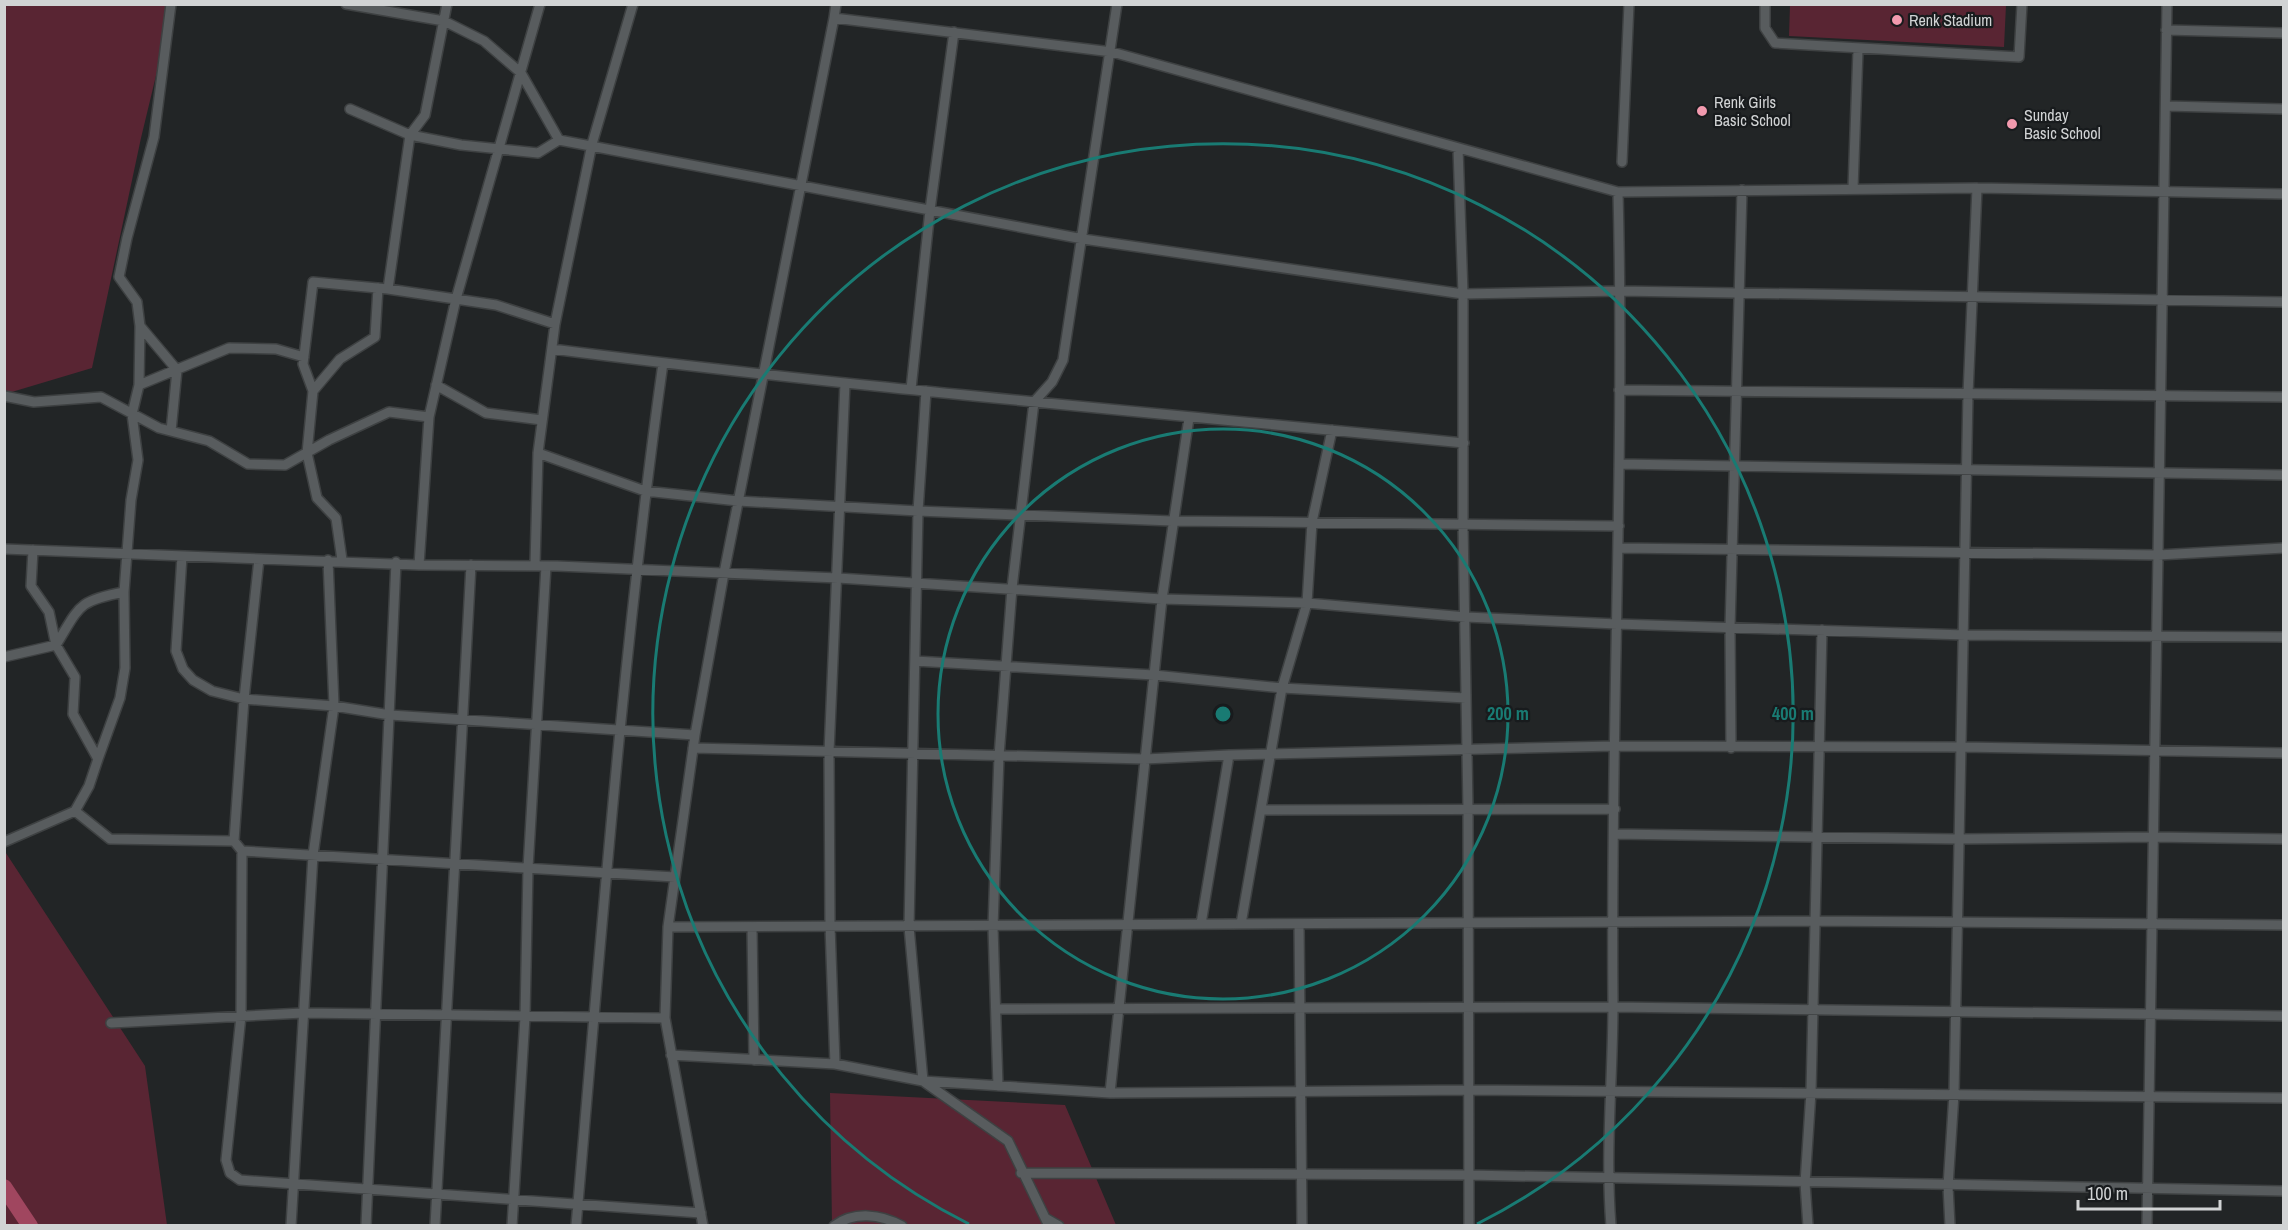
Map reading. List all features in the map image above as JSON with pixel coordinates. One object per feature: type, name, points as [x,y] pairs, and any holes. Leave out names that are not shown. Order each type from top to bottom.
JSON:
[{"type":"street","points":[[4,842],[75,812],[89,786],[120,698],[125,668],[124,592],[138,460],[132,414],[139,385],[140,326],[136,302],[119,278],[127,238],[154,137],[171,4]]},
{"type":"street","points":[[346,4],[444,21],[484,41],[521,73],[559,140]]},
{"type":"street","points":[[314,391],[340,359],[375,337],[410,135],[424,115],[447,4]]},
{"type":"street","points":[[419,565],[429,417],[456,299],[540,4]]},
{"type":"street","points":[[535,565],[538,453],[555,324],[592,144],[633,4]]},
{"type":"street","points":[[703,1226],[665,1018],[668,927],[695,735],[724,573],[765,375],[836,4]]},
{"type":"street","points":[[998,1086],[993,927],[999,756],[1019,514],[1034,402],[1052,382],[1063,360],[1112,52],[1117,4]]},
{"type":"street","points":[[1622,162],[1629,4]]},
{"type":"street","points":[[1765,4],[1765,28],[1775,43],[1858,50],[2019,57],[2022,4]]},
{"type":"street","points":[[2147,1226],[2146,1189],[2152,1015],[2153,749],[2167,4]]},
{"type":"street","points":[[834,18],[1112,52],[1618,192],[1977,188],[2283,194]]},
{"type":"street","points":[[2166,30],[2283,33]]},
{"type":"street","points":[[911,389],[930,210],[954,32]]},
{"type":"street","points":[[1853,188],[1858,50]]},
{"type":"street","points":[[2166,106],[2283,109]]},
{"type":"street","points":[[350,109],[410,135],[461,145],[501,147],[538,153],[559,140],[592,144],[1083,239],[1463,294],[1620,291],[1740,292],[2283,302]]},
{"type":"street","points":[[1458,148],[1463,294],[1463,525],[1468,809],[1468,1226]]},
{"type":"street","points":[[1950,1226],[1948,1186],[1954,1094],[1965,635],[1966,470],[1977,188]]},
{"type":"street","points":[[1731,748],[1730,628],[1742,190]]},
{"type":"street","points":[[1611,1226],[1607,1177],[1613,1007],[1612,922],[1619,548],[1618,192]]},
{"type":"street","points":[[342,560],[336,518],[317,498],[307,453],[314,391],[303,364],[314,282],[496,305],[555,324]]},
{"type":"street","points":[[140,326],[177,370],[171,431]]},
{"type":"street","points":[[139,385],[229,348],[276,349],[304,357]]},
{"type":"street","points":[[552,349],[765,375],[1464,443]]},
{"type":"street","points":[[576,1226],[620,730],[645,491],[663,363]]},
{"type":"street","points":[[835,1065],[830,926],[829,752],[845,383]]},
{"type":"street","points":[[436,385],[486,413],[542,420]]},
{"type":"street","points":[[1619,390],[2283,397]]},
{"type":"street","points":[[926,391],[918,511],[909,927],[923,1081],[1008,1141],[1021,1173],[1049,1226]]},
{"type":"street","points":[[4,396],[34,402],[101,397],[171,431],[209,441],[248,464],[285,465],[389,412],[429,417]]},
{"type":"street","points":[[1110,1093],[1162,599],[1189,418]]},
{"type":"street","points":[[1241,924],[1281,687],[1307,603],[1312,522],[1332,430]]},
{"type":"street","points":[[538,453],[645,491],[738,501],[918,511],[1172,520],[1619,526]]},
{"type":"street","points":[[1619,464],[2283,475]]},
{"type":"street","points":[[1619,548],[2158,555],[2283,548]]},
{"type":"street","points":[[4,549],[396,562],[419,565],[535,565],[838,578],[1162,599],[1307,603],[1466,617],[1617,624],[1965,635],[2283,637]]},
{"type":"street","points":[[33,550],[31,586],[49,612],[56,645],[75,677],[73,714],[98,759]]},
{"type":"street","points":[[182,556],[176,651],[183,669],[193,680],[212,691],[244,699],[334,706],[390,715],[695,735]]},
{"type":"street","points":[[259,559],[244,699],[234,841],[242,851],[241,1016],[226,1160],[230,1173],[240,1180],[701,1213]]},
{"type":"street","points":[[291,1226],[313,855],[334,706],[328,560]]},
{"type":"street","points":[[366,1226],[396,562]]},
{"type":"street","points":[[435,1226],[471,565]]},
{"type":"street","points":[[512,1226],[525,1017],[528,868],[546,566]]},
{"type":"street","points":[[4,657],[56,645],[77,611],[92,598],[124,592]]},
{"type":"street","points":[[1808,1226],[1805,1183],[1811,1092],[1822,630]]},
{"type":"street","points":[[915,662],[1006,669],[1154,675],[1281,687],[1466,698]]},
{"type":"street","points":[[693,748],[1145,759],[1615,746],[2153,749],[2283,753]]},
{"type":"street","points":[[1201,924],[1229,755]]},
{"type":"street","points":[[1261,810],[1615,809]]},
{"type":"street","points":[[75,812],[110,838],[234,841]]},
{"type":"street","points":[[1614,834],[1959,840],[2153,837],[2283,839]]},
{"type":"street","points":[[242,851],[675,877]]},
{"type":"street","points":[[668,927],[1816,921],[2283,925]]},
{"type":"street","points":[[1299,924],[1302,1226]]},
{"type":"street","points":[[752,927],[754,1060]]},
{"type":"street","points":[[996,1009],[1119,1011],[1300,1007],[1613,1007],[2283,1017]]},
{"type":"street","points":[[111,1023],[303,1013],[665,1018]]},
{"type":"street","points":[[671,1055],[835,1065],[923,1081],[1110,1093],[1301,1089],[1609,1090],[2283,1098]]},
{"type":"street","points":[[1021,1173],[1468,1175],[2283,1191]]},
{"type":"street","points":[[834,1226],[859,1215],[889,1218],[902,1226]]},
{"type":"street","points":[[1043,1217],[1059,1226]]},
{"type":"shaded area","points":[[5,5],[173,5],[141,138],[92,368],[5,394]]},
{"type":"shaded area","name":"Renk Stadium","points":[[1790,5],[2006,5],[2004,47],[1789,36]]},
{"type":"shaded area","points":[[4,850],[145,1066],[167,1225],[5,1225]]},
{"type":"shaded area","points":[[830,1093],[1065,1105],[1116,1225],[832,1225]]},
{"type":"waterway","points":[[4,1187],[30,1226]]},
{"type":"place","name":"Renk Stadium","points":[[1897,20]]},
{"type":"place","name":"Renk Girls Basic School","points":[[1702,111]]},
{"type":"place","name":"Sunday Basic School","points":[[2012,124]]}]
